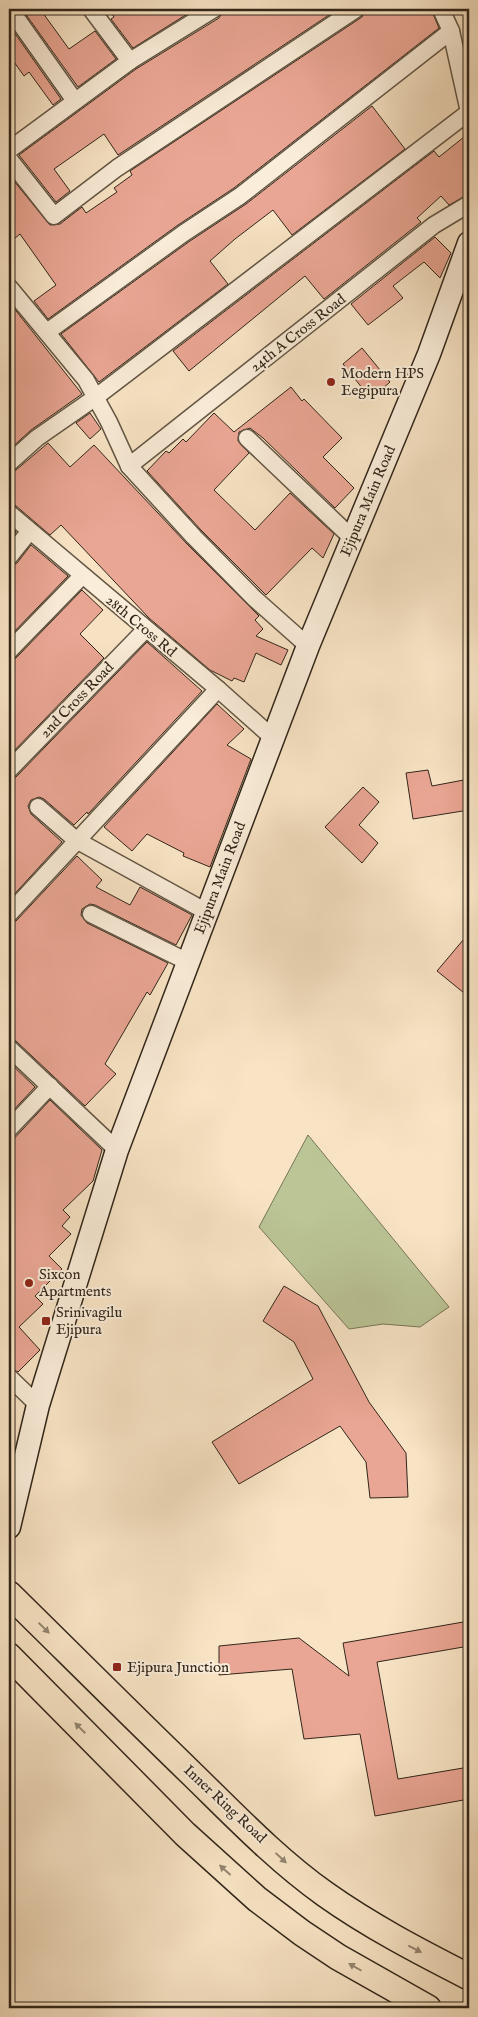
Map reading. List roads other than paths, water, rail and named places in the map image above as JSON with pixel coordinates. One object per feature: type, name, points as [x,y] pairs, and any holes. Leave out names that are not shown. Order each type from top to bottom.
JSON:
[{"type":"main road","name":"Inner Ring Road","points":[[9,1594],[220,1801],[291,1867],[324,1894],[384,1932],[469,1977]]},
{"type":"main road","points":[[9,1656],[185,1834],[257,1899],[338,1957],[428,2008]]},
{"type":"street","points":[[10,9],[75,101]]},
{"type":"street","points":[[91,9],[130,61]]},
{"type":"street","points":[[9,150],[130,61],[214,9]]},
{"type":"street","points":[[9,159],[54,216],[117,168],[356,9]]},
{"type":"street","points":[[9,463],[36,438],[96,397],[469,112],[451,31],[441,9]]},
{"type":"street","points":[[47,332],[184,233],[240,196],[451,31]]},
{"type":"street","name":"24th A Cross Road","points":[[129,466],[434,225],[469,204]]},
{"type":"street","name":"Ejipura Main Road","points":[[9,1526],[13,1485],[117,1150],[308,646],[429,354],[469,243]]},
{"type":"street","points":[[9,287],[72,361],[96,397],[129,466],[194,537],[254,598],[308,646]]},
{"type":"street","points":[[248,438],[352,538]]},
{"type":"street","name":"28th Cross Rd","points":[[9,514],[145,630],[218,689],[273,738]]},
{"type":"street","points":[[9,557],[29,532]]},
{"type":"street","points":[[9,651],[82,576]]},
{"type":"street","name":"2nd Cross Road","points":[[9,770],[145,630]]},
{"type":"street","points":[[9,914],[218,689]]},
{"type":"street","points":[[38,807],[76,840],[208,912]]},
{"type":"street","points":[[91,914],[188,962]]},
{"type":"street","points":[[9,1048],[117,1150]]},
{"type":"street","points":[[9,1129],[50,1086]]},
{"type":"street","points":[[9,1377],[38,1405]]},
{"type":"place","name":"Modern HPS Eegipura","points":[[331,382]]},
{"type":"place","name":"Sixcon Apartments","points":[[29,1283]]},
{"type":"place","name":"Srinivagilu Ejipura","points":[[46,1321]]},
{"type":"place","name":"Ejipura Junction","points":[[117,1667]]}]
